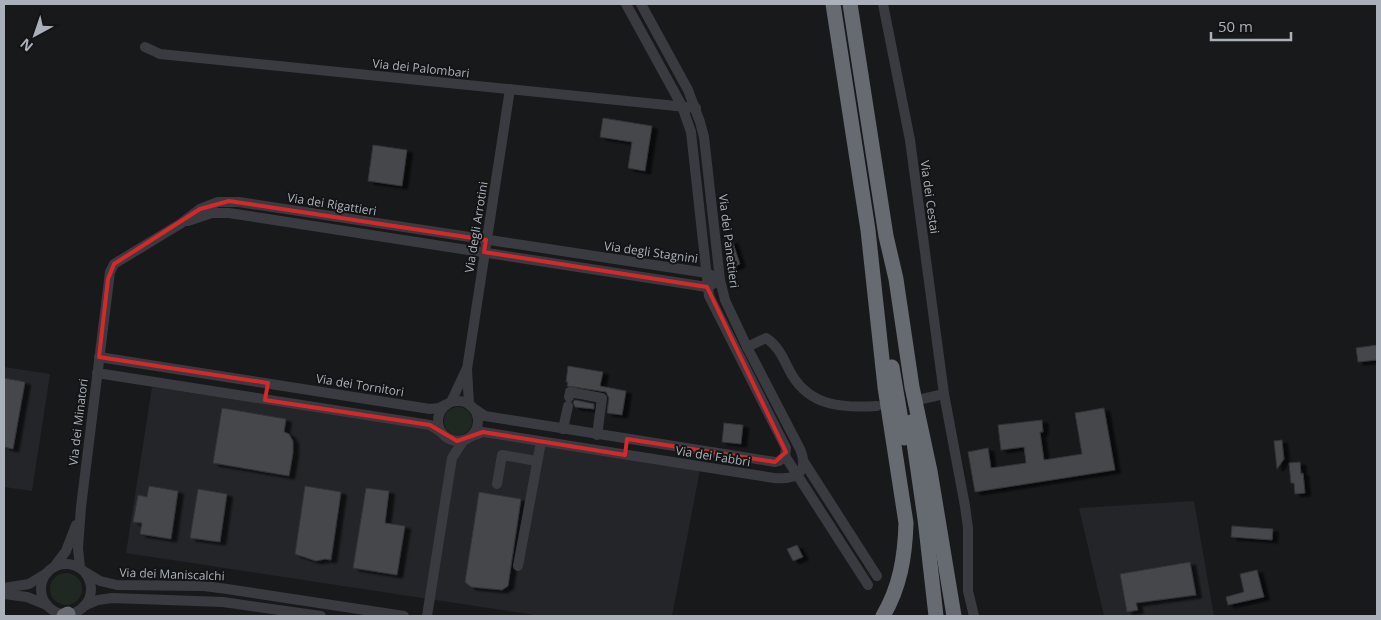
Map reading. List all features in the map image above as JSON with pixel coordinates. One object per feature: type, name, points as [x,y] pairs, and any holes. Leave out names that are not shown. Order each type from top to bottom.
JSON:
[{"type":"highway","points":[[832,4],[868,230],[918,521],[932,587]]},
{"type":"highway","points":[[850,4],[886,236],[890,281],[925,519],[936,616]]},
{"type":"highway","points":[[868,230],[885,387],[906,523],[900,580],[895,595],[884,616]]},
{"type":"highway","points":[[886,236],[896,279],[912,387],[930,471],[954,616]]},
{"type":"street","name":"Via dei Panettieri","points":[[626,4],[682,106],[691,132],[708,273],[708,287],[712,302],[786,448],[785,456],[868,585]]},
{"type":"street","name":"Via dei Panettieri","points":[[640,4],[696,108],[704,137],[720,280],[725,300],[800,449],[804,462],[877,576]]},
{"type":"street","name":"Via dei Cestai","points":[[883,4],[910,140],[944,394],[965,506],[968,528],[968,591],[974,616]]},
{"type":"street","name":"Via dei Palombari","points":[[145,47],[160,54],[696,108]]},
{"type":"street","name":"Via degli Arrotini","points":[[467,369],[510,89]]},
{"type":"street","name":"Via dei Rigattieri","points":[[108,279],[114,264],[180,224],[200,209],[208,205],[234,201],[486,240]]},
{"type":"street","name":"Via dei Rigattieri","points":[[180,224],[212,213],[229,213],[484,252]]},
{"type":"street","name":"Via degli Stagnini","points":[[486,240],[708,273],[720,280]]},
{"type":"street","name":"Via degli Stagnini","points":[[484,252],[708,287]]},
{"type":"street","name":"Via dei Minatori","points":[[82,570],[78,548],[81,507],[108,279]]},
{"type":"street","points":[[708,287],[720,280]]},
{"type":"street","points":[[747,347],[766,338],[775,344],[800,388],[821,401],[854,407],[877,406]]},
{"type":"street","name":"Via dei Tornitori","points":[[99,357],[430,409],[439,408],[449,403]]},
{"type":"street","points":[[452,458],[438,420],[439,414],[449,403],[467,369]]},
{"type":"street","points":[[427,616],[452,458],[477,426],[478,420],[471,406],[467,369]]},
{"type":"street","points":[[97,373],[430,426],[443,435],[457,441],[467,438]]},
{"type":"street","points":[[265,400],[268,384]]},
{"type":"street","points":[[563,429],[570,392],[602,398],[597,435]]},
{"type":"street","points":[[922,399],[944,394]]},
{"type":"street","points":[[449,403],[460,401],[471,406]]},
{"type":"street","name":"Via dei Fabbri","points":[[471,406],[479,414],[485,416],[597,435],[775,462],[780,461],[785,456]]},
{"type":"street","name":"Via dei Fabbri","points":[[467,438],[483,432],[774,478],[786,479],[797,475]]},
{"type":"street","points":[[625,455],[627,439]]},
{"type":"street","points":[[518,566],[541,442]]},
{"type":"street","points":[[497,484],[502,455],[537,461]]},
{"type":"street","points":[[797,475],[804,462]]},
{"type":"street","points":[[4,588],[29,584],[50,570],[58,562],[66,551],[72,537],[81,507]]},
{"type":"street","points":[[4,594],[27,597],[48,605],[57,612],[66,615],[74,613],[88,601],[91,589],[90,583],[82,570],[66,564],[50,570],[42,585],[44,599],[48,605]]},
{"type":"street","name":"Via dei Maniscalchi","points":[[82,570],[100,581],[117,585],[204,586],[404,616]]},
{"type":"street","points":[[258,606],[260,594]]},
{"type":"street","name":"Via dei Maniscalchi","points":[[84,606],[98,600],[112,598],[201,600],[258,606],[321,616]]},
{"type":"highlighted area","points":[[229,201],[486,240],[484,252],[707,287],[786,452],[775,462],[627,439],[625,455],[483,432],[457,441],[430,425],[265,400],[268,383],[99,357],[108,279],[114,264],[200,209]]},
{"type":"shaded area","points":[[4,367],[50,374],[32,491],[4,487]]},
{"type":"shaded area","points":[[152,387],[700,470],[672,616],[541,616],[126,553]]},
{"type":"shaded area","points":[[458,407],[468,411],[472,421],[468,431],[458,435],[448,431],[444,421],[448,411]]},
{"type":"shaded area","points":[[1194,501],[1214,616],[1104,616],[1079,508]]},
{"type":"shaded area","points":[[66,573],[77,578],[82,589],[77,600],[66,605],[55,600],[50,589],[55,578]]},
{"type":"building","points":[[603,118],[652,126],[645,171],[628,168],[632,142],[600,137]]},
{"type":"building","points":[[373,145],[407,150],[402,186],[368,181]]},
{"type":"building","points":[[732,240],[740,264],[731,268],[723,244]]},
{"type":"building","points":[[1377,345],[1377,360],[1358,362],[1356,348]]},
{"type":"building","points":[[568,366],[603,372],[600,386],[626,391],[622,415],[607,413],[609,398],[606,392],[567,386]]},
{"type":"building","points":[[4,378],[25,382],[13,449],[4,447]]},
{"type":"building","points":[[575,400],[594,404],[594,409],[575,407],[573,402]]},
{"type":"building","points":[[222,408],[286,419],[284,432],[289,434],[293,441],[289,476],[213,463]]},
{"type":"building","points":[[1104,408],[1115,470],[975,492],[968,452],[988,448],[991,468],[1026,463],[1024,447],[1001,450],[998,425],[1042,420],[1043,432],[1040,432],[1044,460],[1082,454],[1075,413]]},
{"type":"building","points":[[724,423],[743,425],[741,444],[722,442]]},
{"type":"building","points":[[1282,440],[1284,459],[1277,469],[1274,441]]},
{"type":"building","points":[[1300,462],[1305,493],[1295,494],[1294,483],[1291,483],[1289,463]]},
{"type":"building","points":[[149,486],[178,491],[171,539],[140,534],[142,523],[133,522],[138,495],[147,497]]},
{"type":"building","points":[[305,486],[341,492],[331,560],[316,561],[295,554]]},
{"type":"building","points":[[366,488],[389,491],[385,523],[405,526],[397,575],[353,568]]},
{"type":"building","points":[[198,489],[227,494],[220,542],[190,538]]},
{"type":"building","points":[[479,492],[521,499],[508,586],[502,590],[471,587],[465,582]]},
{"type":"building","points":[[1232,526],[1273,529],[1272,540],[1231,537]]},
{"type":"building","points":[[797,545],[803,557],[793,561],[787,549]]},
{"type":"building","points":[[1190,562],[1196,595],[1136,603],[1138,610],[1127,612],[1120,574]]},
{"type":"building","points":[[1257,570],[1264,597],[1228,605],[1226,597],[1244,592],[1240,574]]}]
